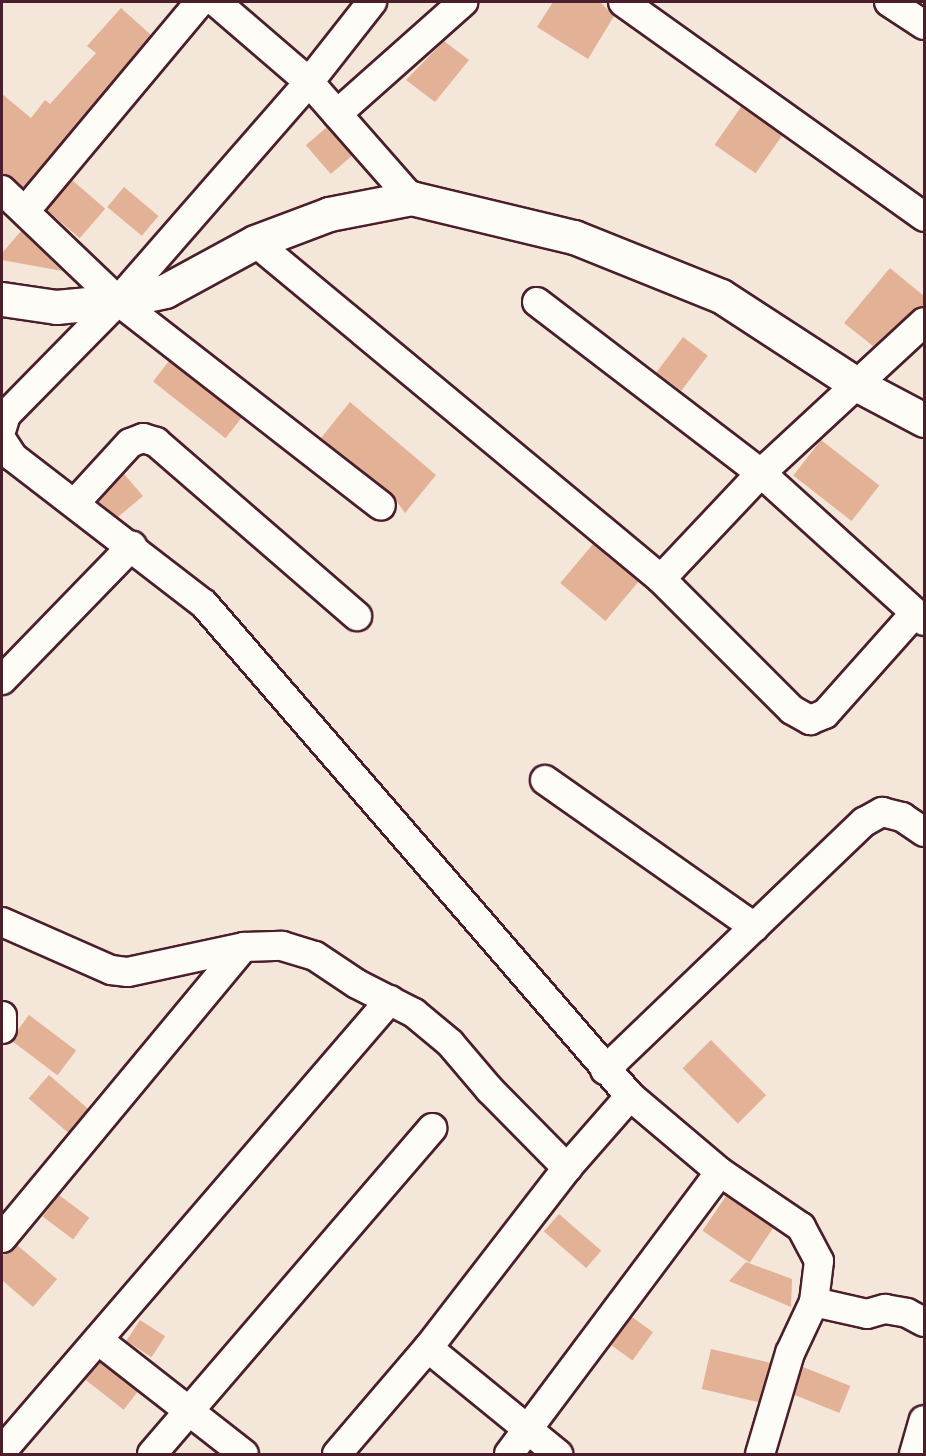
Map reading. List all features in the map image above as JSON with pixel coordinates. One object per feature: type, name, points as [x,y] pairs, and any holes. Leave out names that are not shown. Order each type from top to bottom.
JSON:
[{"type":"street","points":[[26,210],[200,2]]},
{"type":"street","points":[[216,2],[309,82],[411,198]]},
{"type":"street","points":[[2,428],[6,415],[118,301],[309,82],[372,2]]},
{"type":"street","points":[[337,114],[463,2]]},
{"type":"street","points":[[623,2],[924,217]]},
{"type":"street","points":[[889,2],[924,25]]},
{"type":"street","points":[[2,189],[118,301],[381,506]]},
{"type":"street","points":[[2,299],[56,307],[118,301],[165,291],[255,242],[328,214],[411,198],[574,237],[721,297],[856,384],[924,420]]},
{"type":"street","points":[[255,242],[661,579],[792,711],[810,720],[825,714],[920,617],[760,473],[537,302]]},
{"type":"street","points":[[661,579],[760,473],[924,322]]},
{"type":"street","points":[[75,503],[130,443],[143,438],[156,442],[357,616]]},
{"type":"street","points":[[2,440],[13,457],[132,546],[204,604],[605,1070],[630,1096],[720,1172],[801,1227],[819,1262],[814,1302],[790,1353],[760,1455]]},
{"type":"street","points":[[2,680],[132,546]]},
{"type":"street","points":[[544,780],[754,927]]},
{"type":"street","points":[[605,1070],[864,822],[882,812],[902,817],[924,832]]},
{"type":"street","points":[[2,922],[111,970],[128,972],[244,947],[282,946],[315,956],[414,1013],[450,1043],[490,1090],[567,1168]]},
{"type":"street","points":[[7,1221],[244,947]]},
{"type":"street","points":[[2,1451],[390,1000]]},
{"type":"street","points":[[2,1016],[2,1029]]},
{"type":"street","points":[[337,1455],[428,1348],[567,1168],[630,1096]]},
{"type":"street","points":[[152,1455],[432,1128]]},
{"type":"street","points":[[509,1455],[720,1172]]},
{"type":"street","points":[[814,1302],[867,1314],[885,1310],[924,1322]]},
{"type":"street","points":[[98,1340],[244,1455]]},
{"type":"street","points":[[428,1348],[527,1432],[558,1455]]},
{"type":"street","points":[[914,1455],[924,1420]]},
{"type":"building","points":[[553,2],[600,2],[614,16],[588,59],[537,27]]},
{"type":"building","points":[[121,8],[151,35],[23,188],[2,174],[2,94],[31,118],[45,100],[50,104],[96,53],[87,46]]},
{"type":"building","points":[[444,41],[469,60],[435,102],[406,80]]},
{"type":"building","points":[[741,107],[782,136],[756,173],[715,145]]},
{"type":"building","points":[[327,127],[352,156],[331,174],[306,145]]},
{"type":"building","points":[[72,180],[105,209],[80,238],[46,209]]},
{"type":"building","points":[[124,187],[158,216],[142,236],[107,207]]},
{"type":"building","points":[[21,231],[62,271],[2,260],[2,253]]},
{"type":"building","points":[[890,268],[924,296],[924,305],[913,310],[873,346],[844,323]]},
{"type":"building","points":[[683,337],[708,356],[681,391],[657,372]]},
{"type":"building","points":[[169,361],[241,418],[225,438],[153,381]]},
{"type":"building","points":[[350,402],[436,475],[405,513],[391,493],[321,438]]},
{"type":"building","points":[[821,440],[879,486],[852,521],[793,475]]},
{"type":"building","points":[[124,474],[143,496],[118,517],[99,502]]},
{"type":"building","points":[[593,544],[638,582],[605,621],[560,583]]},
{"type":"building","points":[[29,1015],[76,1051],[57,1075],[10,1040]]},
{"type":"building","points":[[711,1040],[766,1095],[738,1123],[683,1068]]},
{"type":"building","points":[[49,1075],[88,1109],[68,1133],[29,1098]]},
{"type":"building","points":[[59,1195],[89,1218],[73,1239],[43,1217]]},
{"type":"building","points":[[726,1196],[773,1228],[750,1263],[703,1231]]},
{"type":"building","points":[[559,1214],[601,1251],[586,1268],[544,1231]]},
{"type":"building","points":[[17,1245],[57,1279],[33,1307],[2,1280],[2,1256]]},
{"type":"building","points":[[746,1262],[792,1279],[791,1307],[729,1281]]},
{"type":"building","points":[[632,1317],[653,1332],[632,1361],[611,1345]]},
{"type":"building","points":[[140,1320],[165,1336],[152,1357],[126,1341]]},
{"type":"building","points":[[711,1349],[770,1363],[761,1403],[702,1389]]},
{"type":"building","points":[[100,1362],[138,1392],[124,1410],[86,1380]]},
{"type":"building","points":[[803,1367],[850,1386],[839,1413],[792,1394]]}]
